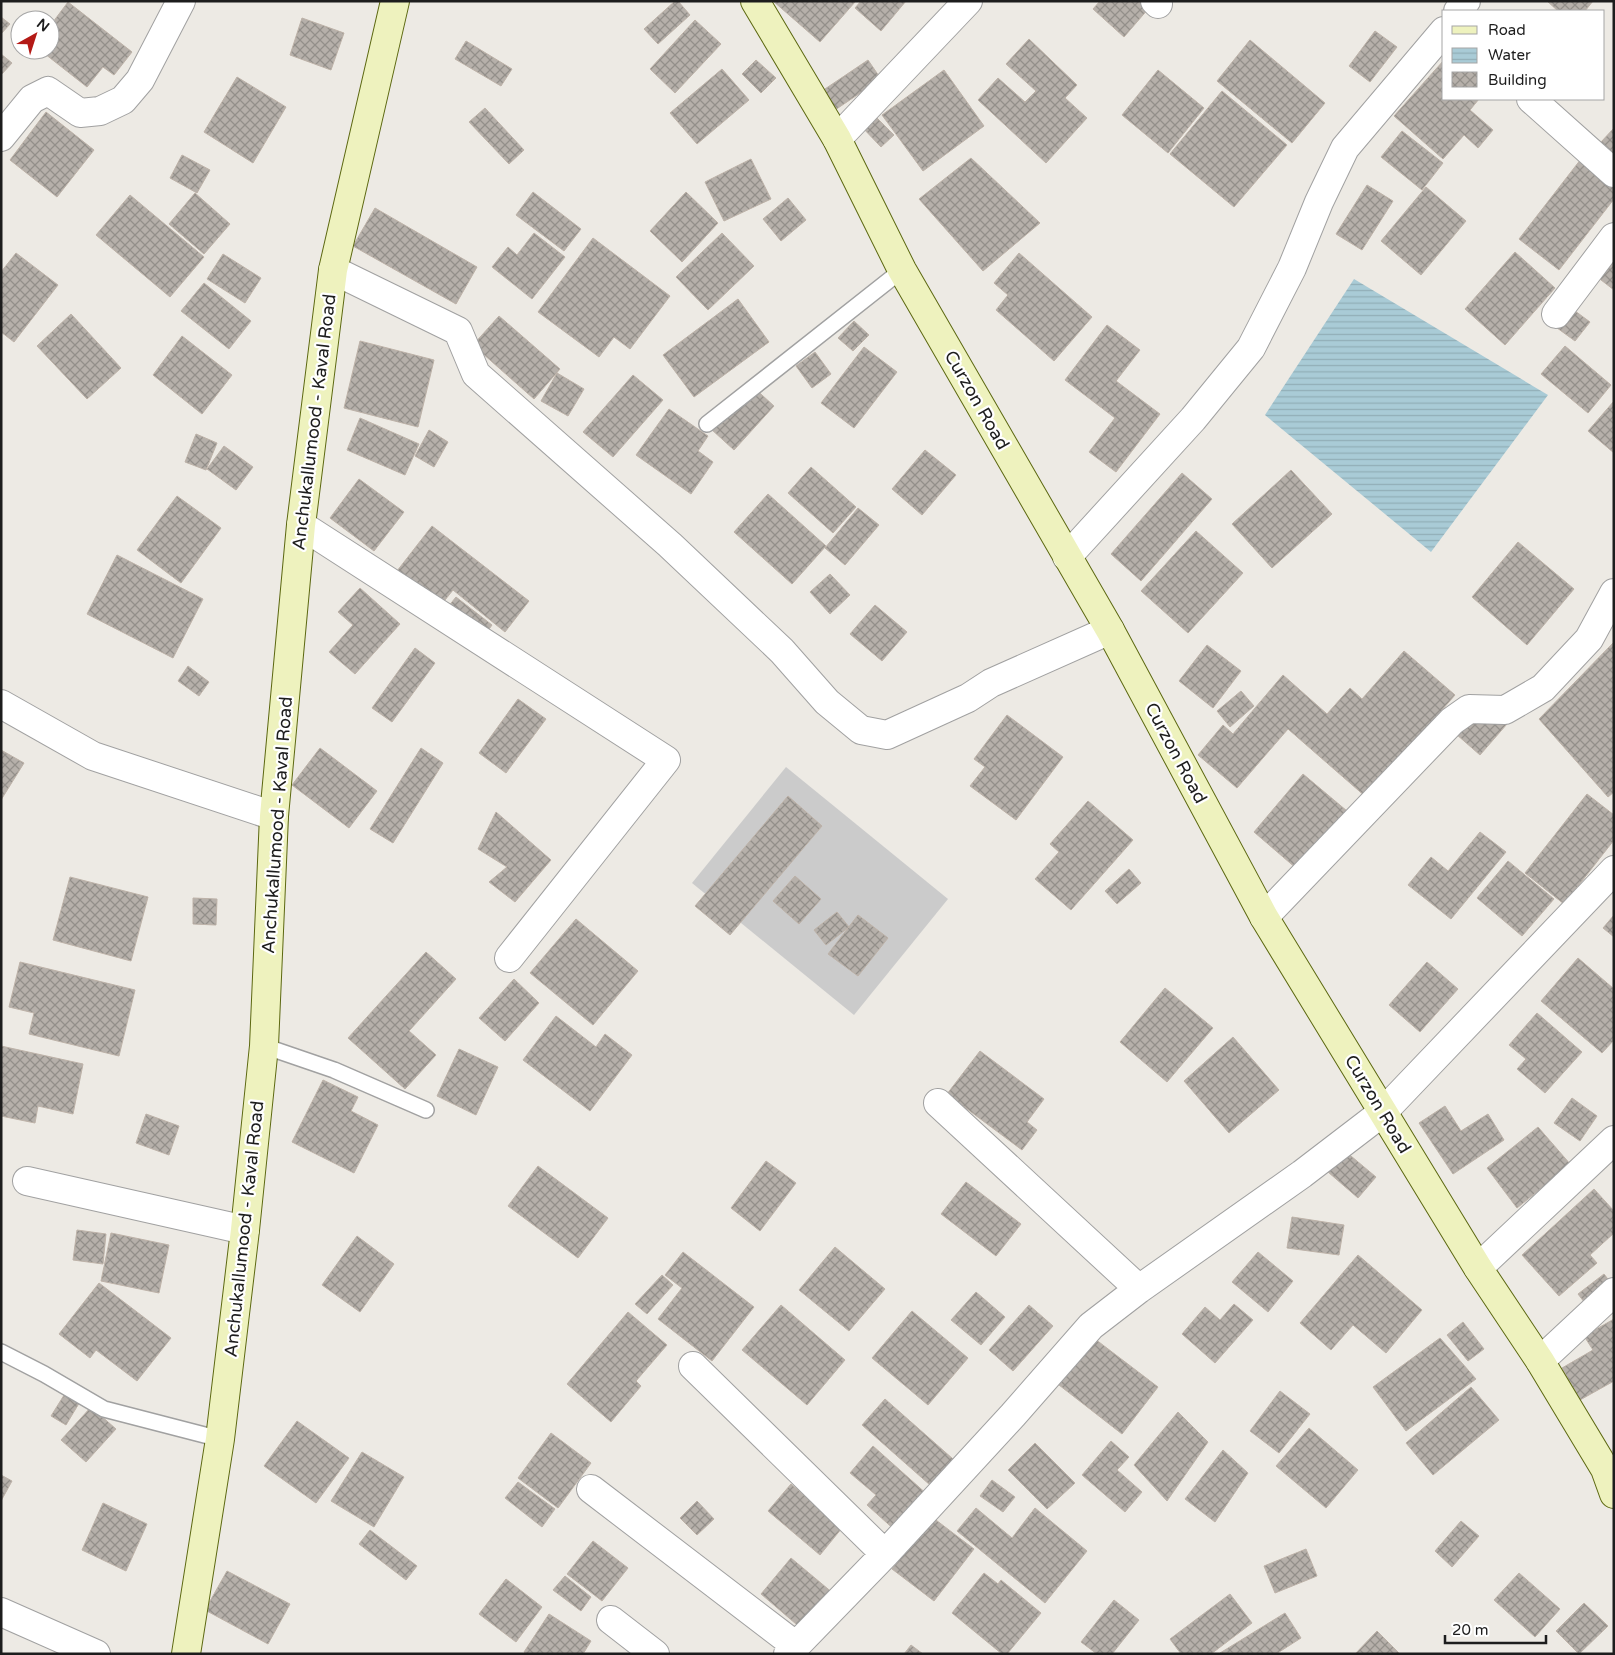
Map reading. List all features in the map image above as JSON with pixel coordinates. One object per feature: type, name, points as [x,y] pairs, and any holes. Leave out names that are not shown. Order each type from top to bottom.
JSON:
[{"type":"main road","name":"Anchukallumood - Kaval Road","points":[[186,1654],[220,1439],[245,1230],[264,1046],[274,816],[301,525],[333,270],[395,1]]},
{"type":"main road","name":"Curzon Road","points":[[755,1],[837,139],[902,270],[1110,630],[1264,917],[1478,1268],[1540,1361],[1611,1477]]},
{"type":"street","points":[[1,137],[32,99],[48,92],[80,113],[100,111],[123,100],[140,80],[181,1]]},
{"type":"street","points":[[837,139],[968,1]]},
{"type":"street","points":[[1067,557],[1192,419],[1251,348],[1292,268],[1319,202],[1345,148],[1442,33]]},
{"type":"street","points":[[1532,100],[1614,173]]},
{"type":"street","points":[[1556,314],[1614,236]]},
{"type":"street","points":[[333,270],[458,331],[476,374],[670,545],[782,651],[827,702],[862,730],[887,735],[968,698],[991,683],[1110,630]]},
{"type":"street","points":[[301,525],[666,760],[509,958]]},
{"type":"street","points":[[1264,917],[1452,721],[1469,709],[1505,710],[1543,688],[1589,639],[1614,593]]},
{"type":"street","points":[[2,707],[93,756],[274,816]]},
{"type":"street","points":[[591,1489],[792,1650],[885,1554],[1013,1415],[1091,1326],[1138,1289],[1302,1174],[1383,1112],[1614,870]]},
{"type":"street","points":[[938,1103],[1138,1289]]},
{"type":"street","points":[[1478,1268],[1614,1140]]},
{"type":"street","points":[[27,1181],[245,1230]]},
{"type":"street","points":[[1540,1361],[1614,1292]]},
{"type":"street","points":[[693,1366],[885,1554]]},
{"type":"street","points":[[1,1612],[96,1654]]},
{"type":"street","points":[[612,1620],[655,1654]]},
{"type":"lane","points":[[707,424],[902,270]]},
{"type":"lane","points":[[264,1046],[334,1070],[426,1110]]},
{"type":"lane","points":[[1,1352],[44,1374],[104,1409],[220,1439]]},
{"type":"shaded area","points":[[786,767],[948,899],[854,1015],[692,883]]},
{"type":"water","points":[[1354,279],[1548,395],[1431,552],[1265,415]]},
{"type":"building","points":[[675,1],[678,1],[690,15],[658,44],[644,29]]},
{"type":"building","points":[[773,1],[854,1],[855,2],[820,42]]},
{"type":"building","points":[[861,1],[906,1],[881,31],[855,8]]},
{"type":"building","points":[[1100,1],[1155,1],[1124,37],[1093,9]]},
{"type":"building","points":[[1547,1],[1593,1],[1586,10],[1557,10]]},
{"type":"building","points":[[68,2],[132,52],[114,75],[103,67],[87,87],[53,60],[60,60],[60,13]]},
{"type":"building","points":[[1,17],[10,24],[1,34]]},
{"type":"building","points":[[302,18],[344,33],[331,70],[290,55]]},
{"type":"building","points":[[695,20],[721,44],[675,93],[650,69]]},
{"type":"building","points":[[1375,31],[1397,47],[1370,82],[1349,66]]},
{"type":"building","points":[[1029,39],[1077,85],[1065,98],[1087,118],[1046,163],[978,100],[998,78],[1025,102],[1036,91],[1006,64]]},
{"type":"building","points":[[1250,40],[1325,103],[1292,143],[1217,81]]},
{"type":"building","points":[[466,41],[512,69],[501,86],[455,59]]},
{"type":"building","points":[[1,54],[12,63],[1,75]]},
{"type":"building","points":[[756,60],[776,78],[761,93],[742,74]]},
{"type":"building","points":[[868,60],[881,79],[832,112],[819,93]]},
{"type":"building","points":[[1442,62],[1442,100],[1478,100],[1470,110],[1493,130],[1478,148],[1464,135],[1443,159],[1394,116]]},
{"type":"building","points":[[722,69],[749,100],[697,144],[670,113]]},
{"type":"building","points":[[944,70],[984,126],[923,171],[882,115]]},
{"type":"building","points":[[1158,70],[1204,108],[1168,153],[1122,115]]},
{"type":"building","points":[[237,77],[286,107],[253,163],[204,132]]},
{"type":"building","points":[[1222,91],[1287,145],[1234,207],[1170,154]]},
{"type":"building","points":[[485,108],[524,150],[509,164],[469,122]]},
{"type":"building","points":[[46,112],[94,150],[57,197],[10,160]]},
{"type":"building","points":[[872,113],[894,135],[881,147],[860,125]]},
{"type":"building","points":[[1614,128],[1614,154],[1601,142]]},
{"type":"building","points":[[1402,131],[1443,163],[1422,190],[1381,157]]},
{"type":"building","points":[[182,155],[210,170],[197,193],[170,178]]},
{"type":"building","points":[[971,158],[1040,223],[983,271],[919,199]]},
{"type":"building","points":[[751,159],[771,199],[724,221],[705,182]]},
{"type":"building","points":[[1581,159],[1614,185],[1614,199],[1559,270],[1519,239]]},
{"type":"building","points":[[1367,185],[1393,201],[1362,250],[1336,234]]},
{"type":"building","points":[[1426,187],[1466,221],[1421,275],[1381,241]]},
{"type":"building","points":[[533,192],[581,229],[564,251],[516,215]]},
{"type":"building","points":[[686,192],[718,223],[682,262],[650,231]]},
{"type":"building","points":[[195,193],[230,224],[204,254],[169,224]]},
{"type":"building","points":[[130,195],[204,257],[170,297],[96,235]]},
{"type":"building","points":[[788,198],[806,220],[781,241],[763,219]]},
{"type":"building","points":[[375,208],[477,267],[456,304],[353,246]]},
{"type":"building","points":[[1614,226],[1614,290],[1583,266]]},
{"type":"building","points":[[534,233],[565,257],[532,299],[492,267],[508,247],[517,255]]},
{"type":"building","points":[[722,233],[754,266],[708,310],[676,277]]},
{"type":"building","points":[[593,238],[670,296],[630,349],[614,337],[599,357],[538,312]]},
{"type":"building","points":[[1515,252],[1555,288],[1505,345],[1465,309]]},
{"type":"building","points":[[16,253],[58,285],[14,342],[1,332],[1,272]]},
{"type":"building","points":[[1019,253],[1092,317],[1054,361],[996,310],[1008,295],[994,283]]},
{"type":"building","points":[[223,254],[261,278],[245,303],[207,279]]},
{"type":"building","points":[[204,283],[251,321],[229,349],[181,311]]},
{"type":"building","points":[[738,299],[769,342],[694,397],[663,355]]},
{"type":"building","points":[[1567,305],[1590,322],[1575,341],[1553,325]]},
{"type":"building","points":[[71,314],[121,368],[87,399],[37,346]]},
{"type":"building","points":[[499,316],[560,369],[534,399],[473,345]]},
{"type":"building","points":[[854,321],[869,335],[853,351],[838,338]]},
{"type":"building","points":[[1107,325],[1140,350],[1116,381],[1160,414],[1116,472],[1089,452],[1115,418],[1065,380]]},
{"type":"building","points":[[182,336],[232,375],[202,414],[153,375]]},
{"type":"building","points":[[360,341],[434,360],[418,427],[344,408]]},
{"type":"building","points":[[1565,346],[1611,385],[1588,413],[1541,374]]},
{"type":"building","points":[[864,347],[897,372],[854,428],[821,403]]},
{"type":"building","points":[[815,352],[831,374],[812,388],[796,366]]},
{"type":"building","points":[[557,373],[584,389],[568,416],[541,401]]},
{"type":"building","points":[[633,375],[663,400],[613,457],[583,432]]},
{"type":"building","points":[[751,385],[774,406],[734,450],[711,429]]},
{"type":"building","points":[[1614,401],[1614,453],[1588,431]]},
{"type":"building","points":[[669,409],[708,436],[698,451],[713,462],[691,494],[636,455]]},
{"type":"building","points":[[360,418],[419,444],[405,475],[347,450]]},
{"type":"building","points":[[429,430],[448,442],[434,467],[415,456]]},
{"type":"building","points":[[196,434],[217,443],[206,470],[185,462]]},
{"type":"building","points":[[224,446],[253,467],[236,490],[207,469]]},
{"type":"building","points":[[925,450],[956,475],[922,515],[892,489]]},
{"type":"building","points":[[811,467],[856,507],[833,533],[788,493]]},
{"type":"building","points":[[1291,470],[1332,514],[1272,568],[1232,524]]},
{"type":"building","points":[[1182,473],[1212,499],[1141,581],[1111,554]]},
{"type":"building","points":[[359,479],[404,512],[374,551],[330,518]]},
{"type":"building","points":[[768,494],[826,546],[792,584],[734,532]]},
{"type":"building","points":[[177,496],[221,528],[181,583],[137,550]]},
{"type":"building","points":[[858,508],[879,525],[845,565],[825,548]]},
{"type":"building","points":[[432,526],[529,601],[505,632],[453,590],[441,605],[397,571]]},
{"type":"building","points":[[1196,531],[1243,573],[1188,633],[1141,591]]},
{"type":"building","points":[[1518,542],[1574,589],[1527,645],[1472,597]]},
{"type":"building","points":[[117,555],[203,599],[173,658],[87,614]]},
{"type":"building","points":[[830,574],[850,595],[830,614],[810,592]]},
{"type":"building","points":[[360,588],[400,624],[355,674],[329,652],[353,625],[338,612]]},
{"type":"building","points":[[456,597],[492,625],[480,642],[443,613]]},
{"type":"building","points":[[875,605],[907,632],[882,661],[850,634]]},
{"type":"building","points":[[1614,642],[1614,792],[1608,797],[1539,719]]},
{"type":"building","points":[[1207,645],[1241,671],[1213,708],[1179,681]]},
{"type":"building","points":[[415,648],[435,663],[392,722],[372,708]]},
{"type":"building","points":[[1404,651],[1455,695],[1366,797],[1288,729],[1237,788],[1198,755],[1223,725],[1233,734],[1283,675],[1327,714],[1350,688],[1362,699]]},
{"type":"building","points":[[188,666],[209,682],[199,696],[178,681]]},
{"type":"building","points":[[1241,691],[1254,706],[1230,727],[1217,711]]},
{"type":"building","points":[[518,699],[546,719],[506,773],[479,753]]},
{"type":"building","points":[[1484,703],[1507,724],[1480,755],[1456,734]]},
{"type":"building","points":[[1007,715],[1063,757],[1016,820],[970,786],[985,767],[974,759]]},
{"type":"building","points":[[320,748],[377,791],[349,828],[292,785]]},
{"type":"building","points":[[421,748],[443,763],[393,843],[370,829]]},
{"type":"building","points":[[1,750],[24,763],[1,800]]},
{"type":"building","points":[[1303,774],[1347,811],[1297,869],[1254,832]]},
{"type":"building","points":[[1587,794],[1614,815],[1614,840],[1564,904],[1525,873]]},
{"type":"building","points":[[788,796],[822,826],[730,935],[695,906]]},
{"type":"building","points":[[1088,801],[1133,840],[1071,910],[1035,879],[1059,852],[1050,844]]},
{"type":"building","points":[[496,812],[551,860],[515,902],[489,882],[507,867],[478,849]]},
{"type":"building","points":[[1480,832],[1506,852],[1451,919],[1408,885],[1431,857],[1448,871]]},
{"type":"building","points":[[1508,861],[1554,899],[1522,936],[1477,898]]},
{"type":"building","points":[[1129,869],[1141,883],[1117,904],[1105,891]]},
{"type":"building","points":[[795,876],[821,899],[799,924],[773,901]]},
{"type":"building","points":[[70,877],[148,897],[131,961],[53,940]]},
{"type":"building","points":[[193,898],[217,899],[216,925],[193,924]]},
{"type":"building","points":[[837,912],[849,927],[826,945],[814,930]]},
{"type":"building","points":[[858,915],[888,938],[858,976],[828,954]]},
{"type":"building","points":[[1614,915],[1614,937],[1603,928]]},
{"type":"building","points":[[576,919],[638,971],[593,1025],[530,973]]},
{"type":"building","points":[[426,952],[456,979],[409,1031],[436,1055],[405,1089],[348,1038]]},
{"type":"building","points":[[1578,958],[1614,989],[1614,1040],[1602,1053],[1541,1001]]},
{"type":"building","points":[[20,962],[135,990],[119,1056],[29,1034],[34,1013],[9,1007]]},
{"type":"building","points":[[1427,962],[1458,989],[1420,1032],[1389,1005]]},
{"type":"building","points":[[514,979],[539,1003],[505,1041],[479,1018]]},
{"type":"building","points":[[1165,988],[1213,1028],[1167,1082],[1120,1042]]},
{"type":"building","points":[[1537,1013],[1582,1052],[1545,1093],[1517,1069],[1526,1059],[1509,1045]]},
{"type":"building","points":[[556,1016],[596,1047],[605,1034],[632,1055],[590,1111],[523,1060]]},
{"type":"building","points":[[1233,1037],[1279,1090],[1229,1133],[1184,1081]]},
{"type":"building","points":[[1,1046],[83,1064],[73,1114],[38,1106],[35,1123],[1,1116]]},
{"type":"building","points":[[459,1049],[498,1067],[476,1115],[437,1096]]},
{"type":"building","points":[[980,1051],[1044,1099],[1027,1122],[1037,1130],[1022,1150],[947,1094]]},
{"type":"building","points":[[323,1080],[358,1097],[351,1111],[378,1125],[354,1173],[292,1142]]},
{"type":"building","points":[[1572,1098],[1597,1116],[1580,1141],[1554,1123]]},
{"type":"building","points":[[1445,1106],[1461,1131],[1488,1114],[1504,1140],[1453,1174],[1419,1123]]},
{"type":"building","points":[[146,1114],[179,1126],[169,1155],[136,1143]]},
{"type":"building","points":[[1538,1127],[1571,1165],[1549,1193],[1544,1186],[1517,1208],[1487,1168]]},
{"type":"building","points":[[1345,1151],[1376,1177],[1358,1198],[1328,1172]]},
{"type":"building","points":[[766,1161],[796,1183],[760,1231],[731,1208]]},
{"type":"building","points":[[538,1166],[608,1218],[578,1258],[508,1206]]},
{"type":"building","points":[[966,1182],[1021,1224],[996,1256],[941,1214]]},
{"type":"building","points":[[1594,1189],[1614,1211],[1614,1233],[1590,1255],[1597,1263],[1559,1296],[1522,1255]]},
{"type":"building","points":[[1292,1217],[1344,1225],[1339,1255],[1287,1248]]},
{"type":"building","points":[[77,1230],[106,1234],[103,1264],[73,1260]]},
{"type":"building","points":[[111,1233],[169,1245],[159,1293],[101,1281]]},
{"type":"building","points":[[357,1236],[394,1264],[360,1312],[322,1285]]},
{"type":"building","points":[[835,1247],[885,1289],[849,1331],[799,1290]]},
{"type":"building","points":[[683,1252],[754,1307],[712,1361],[658,1319],[682,1288],[665,1275]]},
{"type":"building","points":[[1258,1252],[1293,1281],[1268,1312],[1232,1282]]},
{"type":"building","points":[[1358,1255],[1422,1310],[1386,1353],[1353,1325],[1331,1350],[1300,1323]]},
{"type":"building","points":[[1604,1274],[1614,1287],[1588,1307],[1578,1294]]},
{"type":"building","points":[[662,1275],[673,1285],[647,1314],[635,1304]]},
{"type":"building","points":[[99,1283],[171,1338],[137,1381],[96,1350],[90,1358],[59,1334]]},
{"type":"building","points":[[976,1292],[1005,1317],[981,1345],[951,1320]]},
{"type":"building","points":[[1234,1304],[1253,1320],[1215,1363],[1182,1334],[1205,1307],[1220,1320]]},
{"type":"building","points":[[781,1305],[845,1360],[807,1405],[742,1350]]},
{"type":"building","points":[[1029,1305],[1053,1326],[1013,1371],[989,1350]]},
{"type":"building","points":[[912,1311],[968,1358],[928,1405],[872,1358]]},
{"type":"building","points":[[628,1312],[667,1345],[636,1381],[641,1386],[611,1422],[567,1384]]},
{"type":"building","points":[[1614,1319],[1614,1381],[1580,1400],[1562,1368],[1593,1350],[1584,1336]]},
{"type":"building","points":[[1463,1322],[1484,1349],[1468,1361],[1447,1335]]},
{"type":"building","points":[[1440,1338],[1476,1379],[1406,1431],[1373,1387]]},
{"type":"building","points":[[1095,1339],[1158,1387],[1122,1434],[1059,1385]]},
{"type":"building","points":[[1471,1387],[1499,1420],[1433,1475],[1406,1443]]},
{"type":"building","points":[[1280,1391],[1310,1414],[1279,1453],[1250,1431]]},
{"type":"building","points":[[66,1392],[81,1400],[66,1425],[51,1416]]},
{"type":"building","points":[[885,1399],[953,1459],[930,1485],[862,1425]]},
{"type":"building","points":[[91,1407],[116,1429],[86,1462],[61,1440]]},
{"type":"building","points":[[1178,1412],[1208,1442],[1167,1501],[1134,1465]]},
{"type":"building","points":[[297,1421],[349,1458],[316,1503],[264,1466]]},
{"type":"building","points":[[1309,1428],[1358,1470],[1326,1508],[1276,1466]]},
{"type":"building","points":[[551,1433],[591,1463],[558,1508],[518,1478]]},
{"type":"building","points":[[1111,1441],[1129,1457],[1117,1470],[1142,1492],[1125,1512],[1082,1475]]},
{"type":"building","points":[[1035,1443],[1075,1483],[1047,1509],[1008,1470]]},
{"type":"building","points":[[873,1446],[929,1496],[897,1532],[867,1505],[876,1495],[850,1473]]},
{"type":"building","points":[[1223,1450],[1248,1473],[1215,1522],[1185,1499]]},
{"type":"building","points":[[362,1452],[404,1477],[374,1527],[331,1501]]},
{"type":"building","points":[[1,1475],[12,1481],[1,1501]]},
{"type":"building","points":[[992,1480],[1015,1497],[1003,1512],[980,1496]]},
{"type":"building","points":[[518,1482],[555,1509],[542,1527],[505,1498]]},
{"type":"building","points":[[791,1484],[842,1528],[820,1555],[768,1511]]},
{"type":"building","points":[[697,1501],[714,1519],[697,1535],[680,1518]]},
{"type":"building","points":[[103,1503],[147,1524],[126,1571],[82,1550]]},
{"type":"building","points":[[976,1508],[1012,1538],[1035,1508],[1087,1551],[1045,1603],[957,1531]]},
{"type":"building","points":[[932,1517],[974,1549],[934,1601],[892,1569]]},
{"type":"building","points":[[1461,1521],[1479,1536],[1452,1567],[1435,1551]]},
{"type":"building","points":[[370,1530],[417,1566],[406,1580],[359,1544]]},
{"type":"building","points":[[593,1541],[628,1568],[602,1601],[567,1574]]},
{"type":"building","points":[[1306,1549],[1317,1576],[1275,1593],[1264,1566]]},
{"type":"building","points":[[791,1558],[834,1594],[803,1630],[761,1594]]},
{"type":"building","points":[[227,1571],[290,1604],[268,1644],[205,1610]]},
{"type":"building","points":[[984,1573],[998,1584],[1001,1580],[1041,1613],[1007,1654],[1002,1654],[952,1613]]},
{"type":"building","points":[[1519,1573],[1560,1609],[1535,1637],[1494,1600]]},
{"type":"building","points":[[565,1576],[591,1597],[581,1611],[553,1590]]},
{"type":"building","points":[[506,1579],[542,1607],[516,1642],[479,1614]]},
{"type":"building","points":[[1230,1594],[1252,1623],[1211,1654],[1181,1654],[1170,1639]]},
{"type":"building","points":[[1114,1600],[1139,1620],[1112,1654],[1097,1654],[1081,1642]]},
{"type":"building","points":[[1584,1603],[1608,1626],[1579,1654],[1556,1631]]},
{"type":"building","points":[[1285,1613],[1301,1638],[1276,1654],[1220,1653]]},
{"type":"building","points":[[549,1614],[591,1641],[583,1654],[526,1654],[524,1652]]},
{"type":"building","points":[[1377,1631],[1400,1654],[1355,1654]]},
{"type":"building","points":[[911,1645],[923,1654],[904,1654]]}]
